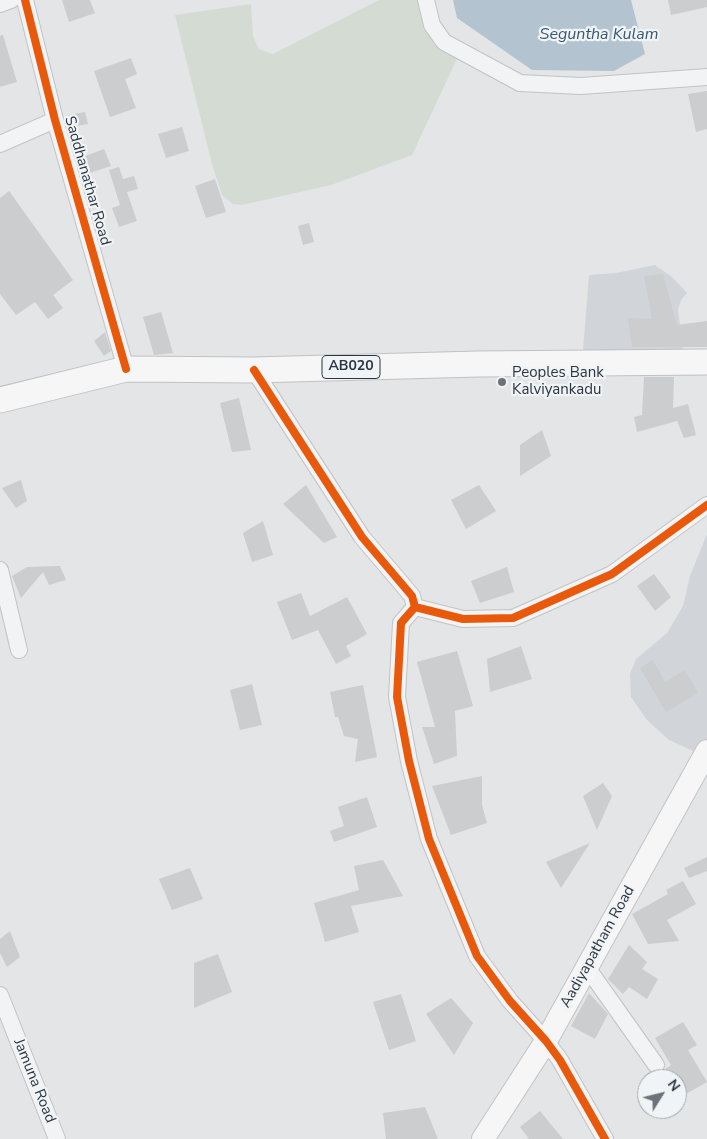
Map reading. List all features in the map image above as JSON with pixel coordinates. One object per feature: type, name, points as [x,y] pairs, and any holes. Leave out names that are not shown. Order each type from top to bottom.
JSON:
[{"type":"main road","name":"AB020","points":[[0,400],[126,369],[254,370],[478,364],[707,362]]},
{"type":"street","points":[[0,4],[11,0]]},
{"type":"street","name":"Saddhanathar Road","points":[[25,0],[54,120],[126,369]]},
{"type":"street","points":[[426,0],[432,25],[444,42],[520,83],[581,86],[707,77]]},
{"type":"street","points":[[0,144],[54,120]]},
{"type":"street","points":[[254,370],[362,537],[412,596],[415,607]]},
{"type":"street","points":[[415,607],[463,619],[513,618],[612,574],[707,505]]},
{"type":"street","points":[[0,570],[19,650]]},
{"type":"street","points":[[415,607],[401,624],[397,697],[409,761],[429,839],[477,956],[510,1001],[546,1041],[560,1060],[605,1139]]},
{"type":"street","name":"Aadiyapatham Road","points":[[483,1139],[546,1041],[707,751]]},
{"type":"street","points":[[586,966],[656,1065]]},
{"type":"street","name":"Jamuna Road","points":[[0,995],[57,1139]]},
{"type":"shaded area","points":[[379,0],[426,0],[432,25],[461,50],[412,155],[331,185],[242,205],[233,204],[222,195],[212,164],[175,15],[251,4],[253,36],[259,49],[273,54]]},
{"type":"shaded area","points":[[655,265],[672,277],[687,293],[681,300],[678,310],[685,362],[582,363],[589,275],[616,273]]},
{"type":"shaded area","points":[[707,534],[707,751],[704,756],[669,740],[647,720],[631,697],[630,674],[636,659],[667,633],[683,606],[690,576]]},
{"type":"water","name":"Seguntha Kulam","points":[[453,0],[631,0],[645,54],[614,71],[532,70],[457,18]]},
{"type":"building","points":[[62,0],[90,0],[95,13],[69,22]]},
{"type":"building","points":[[668,0],[707,0],[707,7],[671,15]]},
{"type":"building","points":[[3,35],[17,82],[0,87],[0,36]]},
{"type":"building","points":[[131,58],[137,74],[125,79],[136,108],[110,117],[94,71]]},
{"type":"building","points":[[707,91],[707,129],[696,132],[688,94]]},
{"type":"building","points":[[85,112],[88,124],[71,127],[69,115]]},
{"type":"building","points":[[182,127],[189,151],[166,158],[158,134]]},
{"type":"building","points":[[104,149],[111,166],[86,174],[80,158]]},
{"type":"building","points":[[119,167],[123,179],[134,176],[138,189],[127,192],[137,221],[119,227],[112,208],[120,205],[109,170]]},
{"type":"building","points":[[215,179],[226,212],[206,218],[195,186]]},
{"type":"building","points":[[9,191],[73,280],[53,295],[63,308],[48,319],[35,302],[16,315],[0,294],[0,198]]},
{"type":"building","points":[[309,223],[314,242],[303,245],[298,226]]},
{"type":"building","points":[[663,274],[677,325],[707,321],[707,347],[632,347],[628,318],[652,319],[644,276]]},
{"type":"building","points":[[161,312],[173,353],[154,355],[143,317]]},
{"type":"building","points":[[105,332],[111,351],[104,356],[94,341]]},
{"type":"building","points":[[644,377],[674,377],[673,408],[688,404],[696,435],[684,438],[677,421],[637,432],[634,417],[642,415]]},
{"type":"building","points":[[239,398],[251,450],[232,452],[220,403]]},
{"type":"building","points":[[542,430],[551,456],[520,476],[520,445]]},
{"type":"building","points":[[21,480],[27,501],[16,508],[2,488]]},
{"type":"building","points":[[306,485],[337,537],[324,543],[283,504]]},
{"type":"building","points":[[479,485],[496,511],[466,529],[451,500]]},
{"type":"building","points":[[263,521],[273,555],[252,562],[243,533]]},
{"type":"building","points":[[60,566],[66,580],[49,585],[43,572],[21,598],[12,576],[27,567]]},
{"type":"building","points":[[507,567],[514,592],[480,603],[471,581]]},
{"type":"building","points":[[654,574],[671,597],[655,611],[637,586]]},
{"type":"building","points":[[301,593],[310,616],[347,597],[367,634],[346,646],[351,656],[336,664],[318,630],[292,640],[277,602]]},
{"type":"building","points":[[521,646],[532,679],[490,692],[487,659]]},
{"type":"building","points":[[457,651],[473,706],[455,711],[457,756],[434,764],[422,727],[435,727],[417,662]]},
{"type":"building","points":[[653,660],[665,682],[685,670],[698,693],[666,712],[640,668]]},
{"type":"building","points":[[252,684],[262,725],[240,730],[230,690]]},
{"type":"building","points":[[363,685],[377,757],[355,762],[358,739],[344,736],[338,717],[335,717],[330,692]]},
{"type":"building","points":[[482,776],[482,805],[487,823],[451,835],[432,786]]},
{"type":"building","points":[[603,783],[612,796],[597,830],[583,796]]},
{"type":"building","points":[[367,797],[377,827],[334,842],[330,831],[344,826],[338,807]]},
{"type":"building","points":[[590,843],[561,888],[546,862]]},
{"type":"building","points":[[707,857],[707,871],[689,878],[684,868]]},
{"type":"building","points":[[383,860],[403,896],[351,906],[359,932],[325,942],[314,903],[359,890],[354,866]]},
{"type":"building","points":[[190,868],[203,899],[172,910],[159,879]]},
{"type":"building","points":[[683,881],[696,904],[667,920],[679,941],[648,944],[632,914],[668,894],[666,890]]},
{"type":"building","points":[[10,931],[20,957],[7,967],[0,953],[0,939]]},
{"type":"building","points":[[629,945],[647,962],[642,969],[658,979],[647,999],[629,987],[623,994],[608,979]]},
{"type":"building","points":[[218,954],[232,992],[194,1008],[194,963]]},
{"type":"building","points":[[589,993],[608,1014],[595,1039],[571,1026]]},
{"type":"building","points":[[401,994],[416,1041],[389,1050],[373,1002]]},
{"type":"building","points":[[451,998],[473,1023],[454,1055],[426,1014]]},
{"type":"building","points":[[683,1022],[697,1045],[688,1050],[707,1082],[687,1093],[687,1069],[666,1069],[671,1065],[655,1038]]},
{"type":"building","points":[[425,1107],[438,1139],[386,1139],[383,1113]]},
{"type":"building","points":[[540,1111],[563,1139],[529,1139],[520,1127]]},
{"type":"cycle path","points":[[25,0],[55,120],[126,369]]},
{"type":"cycle path","points":[[254,370],[362,537],[412,596],[415,607],[401,623],[397,697],[409,761],[429,839],[477,956],[510,1001],[546,1041],[560,1060],[605,1139]]},
{"type":"cycle path","points":[[415,607],[463,619],[513,618],[612,574],[707,505]]},
{"type":"place","name":"Peoples Bank Kalviyankadu","points":[[502,382]]}]
